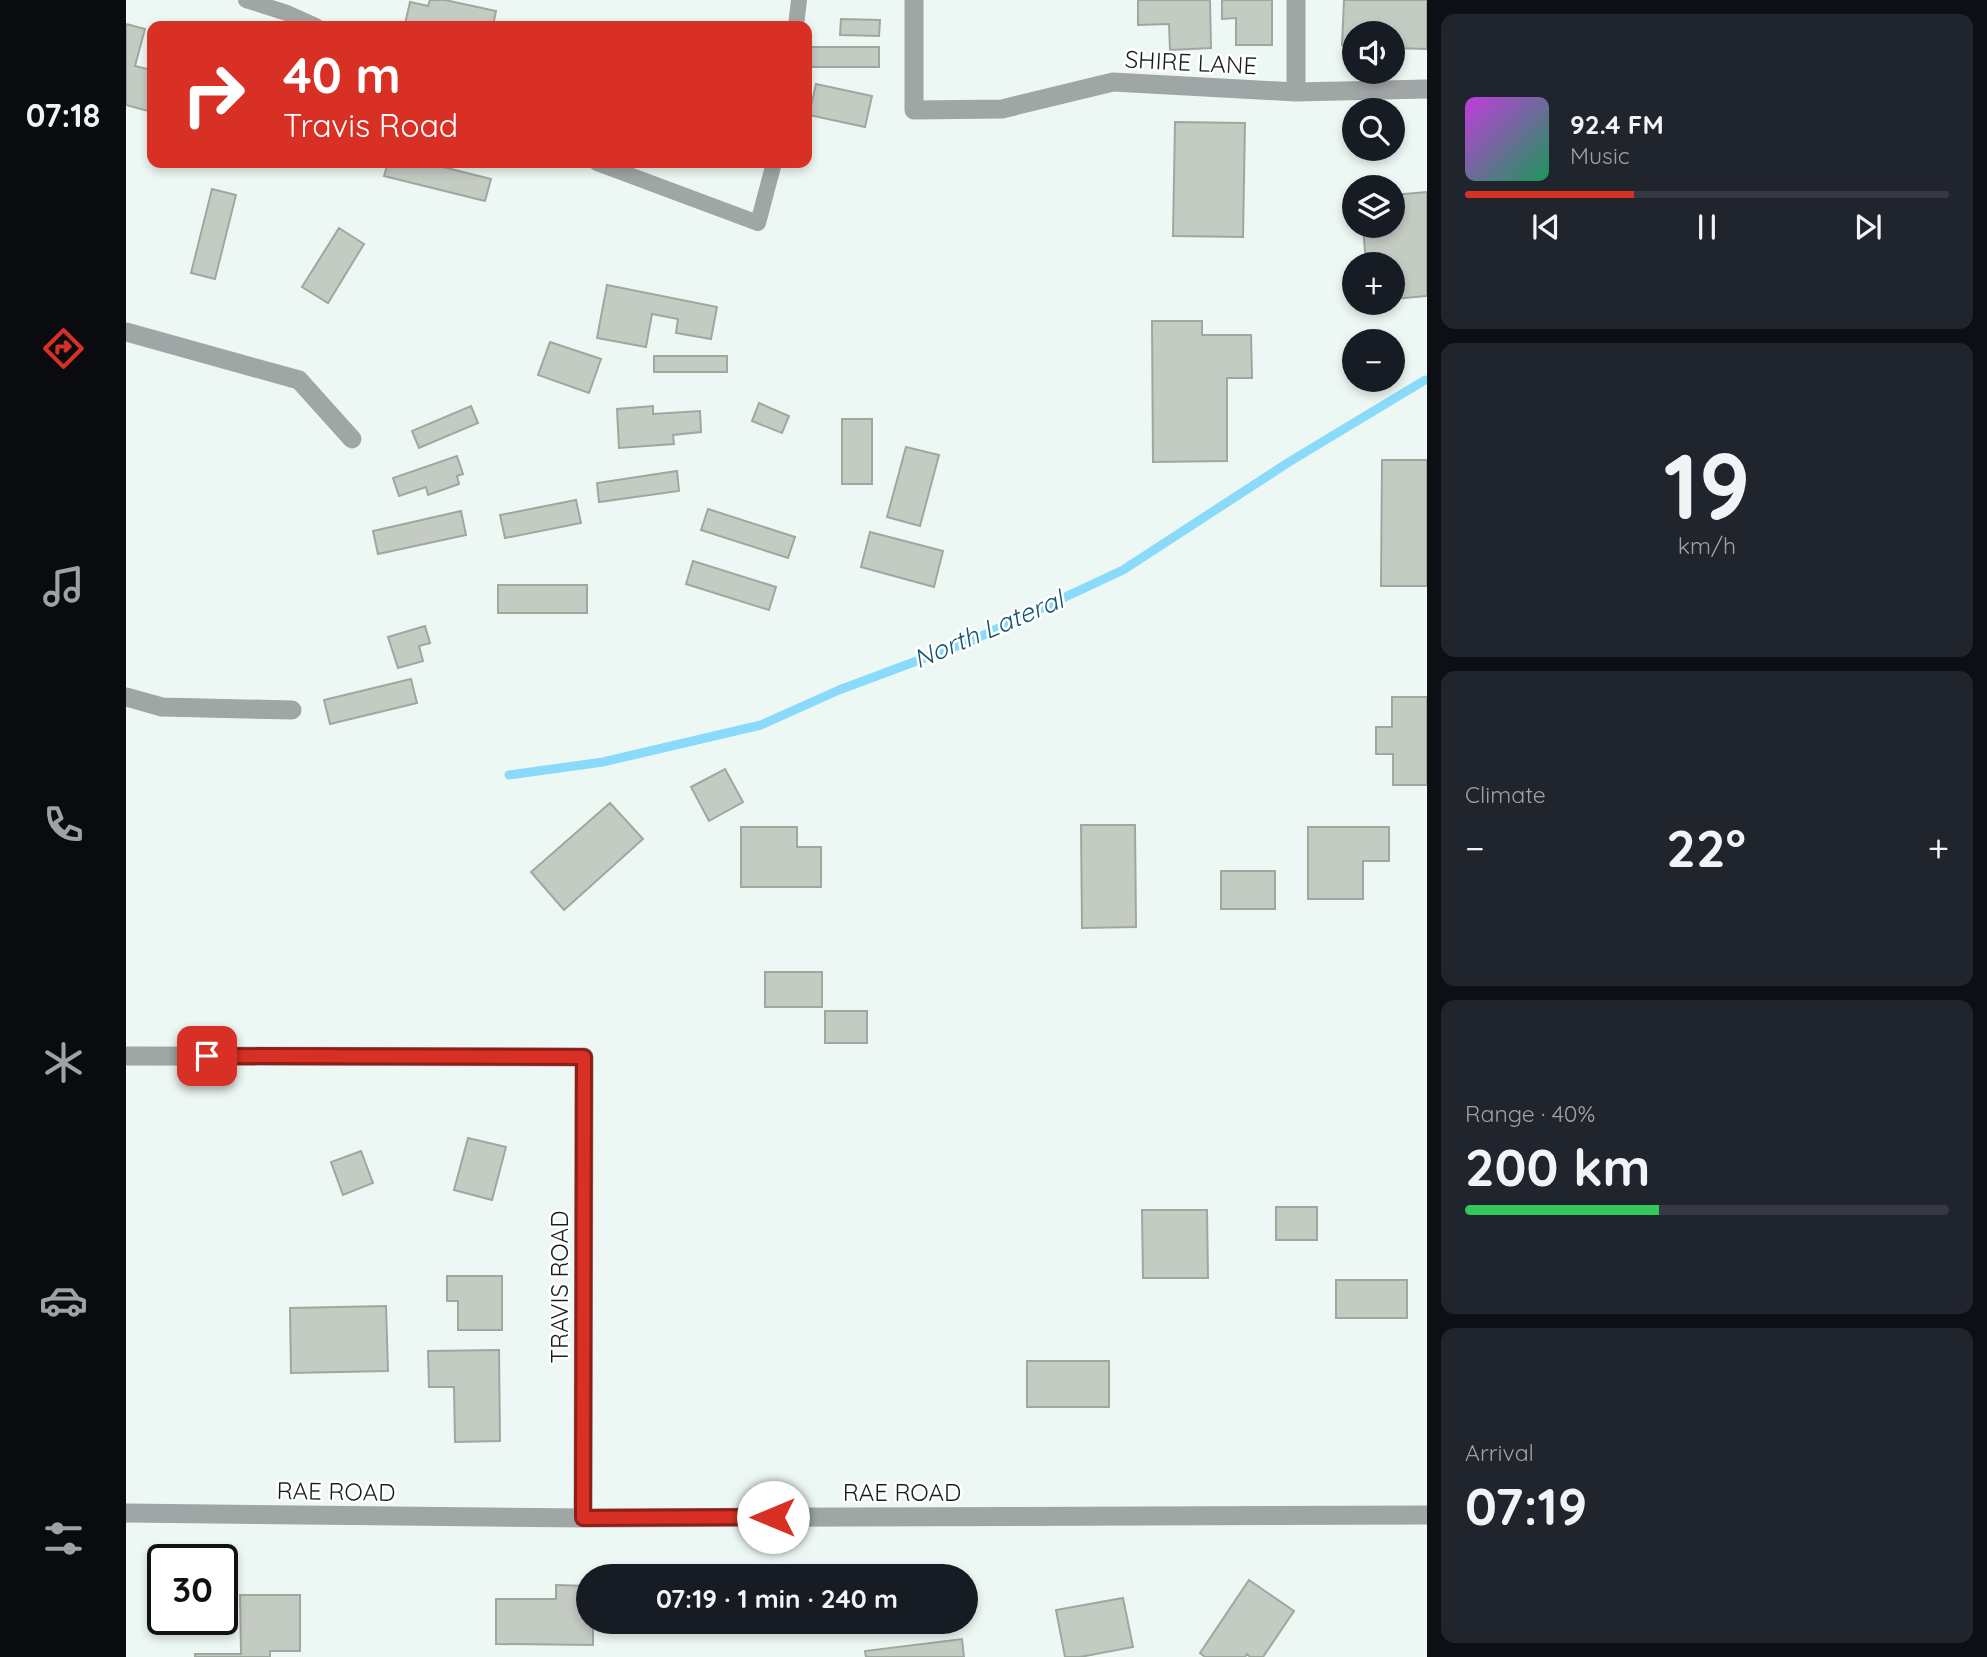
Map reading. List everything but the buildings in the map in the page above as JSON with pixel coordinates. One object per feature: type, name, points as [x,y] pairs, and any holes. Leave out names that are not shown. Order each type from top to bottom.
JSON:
[{"type":"street","name":"SHIRE LANE","points":[[914,0],[914,110],[1002,110],[1113,82],[1296,92],[1427,89]]},
{"type":"street","points":[[1296,0],[1296,92]]},
{"type":"street","points":[[126,332],[299,380],[352,439]]},
{"type":"street","points":[[126,697],[162,707],[292,710]]},
{"type":"street","name":"TRAVIS ROAD","points":[[126,1056],[584,1057],[583,1518]]},
{"type":"street","name":"RAE ROAD","points":[[126,1513],[583,1518],[1427,1515]]},
{"type":"lane","points":[[246,0],[305,21]]},
{"type":"lane","points":[[797,21],[799,0]]},
{"type":"lane","points":[[610,168],[758,223],[773,168]]},
{"type":"waterway","name":"North Lateral","points":[[509,775],[603,762],[761,725],[839,690],[973,640],[1123,570],[1289,462],[1425,380]]},
{"type":"route","points":[[207,1056],[584,1057],[583,1518],[773,1517]]}]
